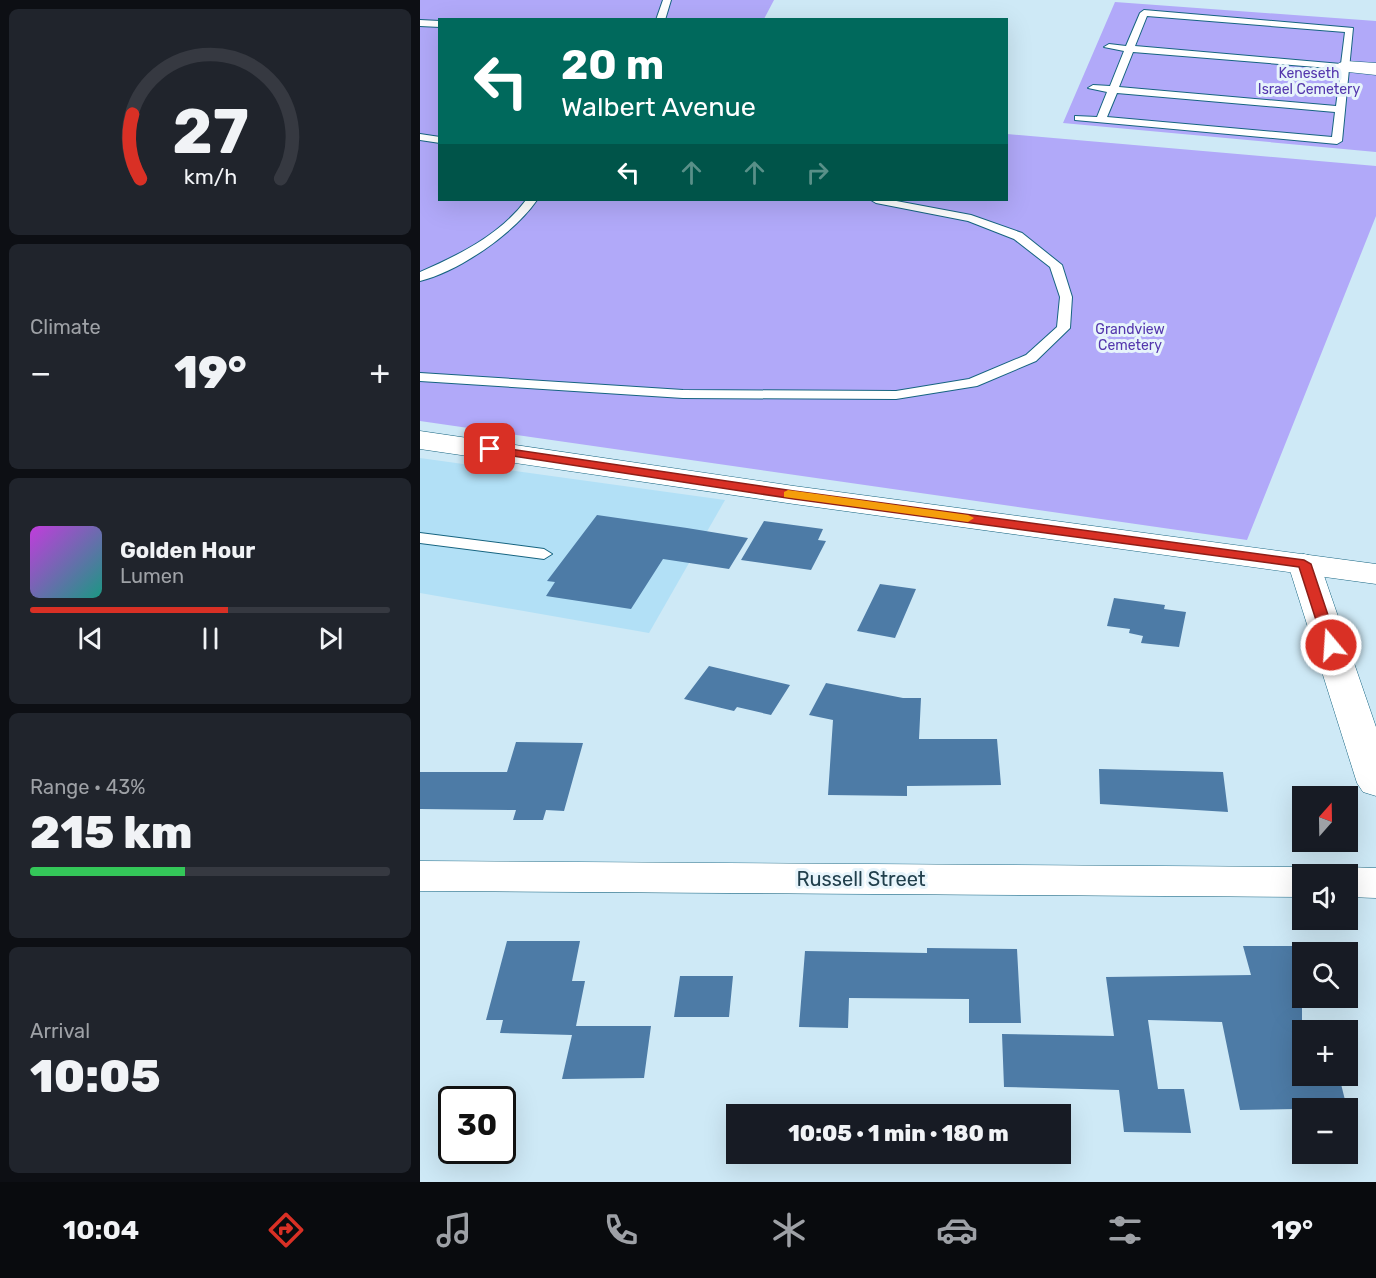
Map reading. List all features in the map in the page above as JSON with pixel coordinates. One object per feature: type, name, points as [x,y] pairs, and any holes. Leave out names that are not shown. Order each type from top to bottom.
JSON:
[{"type":"street","points":[[1346,67],[1376,69]]},
{"type":"street","points":[[420,440],[794,495],[1376,574]]},
{"type":"street","points":[[1304,564],[1370,749],[1376,783]]},
{"type":"street","name":"Russell Street","points":[[420,876],[1292,882]]},
{"type":"street","points":[[1358,882],[1376,883]]},
{"type":"lane","points":[[661,18],[667,0]]},
{"type":"lane","points":[[1079,118],[1101,120],[1337,141],[1350,30],[1144,13],[1101,120]]},
{"type":"lane","points":[[420,23],[438,24]]},
{"type":"lane","points":[[1109,47],[1346,67]]},
{"type":"lane","points":[[1093,88],[1341,110]]},
{"type":"lane","points":[[420,137],[438,140]]},
{"type":"lane","points":[[420,277],[450,264],[497,234],[525,210],[530,201]]},
{"type":"lane","points":[[420,377],[683,394],[820,396],[896,394],[972,383],[1031,358],[1063,328],[1066,297],[1056,265],[1018,236],[971,218],[881,201]]},
{"type":"lane","points":[[420,538],[544,555]]},
{"type":"shaded area","points":[[420,458],[725,500],[649,633],[420,593]]},
{"type":"green space","name":"Grandview Cemetery","points":[[420,0],[774,0],[765,18],[438,18],[438,201],[1008,201],[1008,134],[1376,166],[1376,216],[1247,540],[420,421]]},
{"type":"green space","name":"Keneseth Israel Cemetery","points":[[1115,2],[1376,21],[1376,152],[1063,123]]},
{"type":"building","points":[[597,515],[748,538],[729,569],[663,559],[631,609],[546,596],[555,582],[547,581]]},
{"type":"building","points":[[764,521],[823,529],[818,540],[826,541],[811,570],[741,560]]},
{"type":"building","points":[[880,584],[916,589],[895,638],[857,631]]},
{"type":"building","points":[[1114,598],[1165,605],[1164,609],[1186,612],[1179,647],[1141,643],[1143,636],[1129,633],[1130,629],[1107,626]]},
{"type":"building","points":[[709,666],[790,685],[771,715],[737,707],[734,711],[684,699]]},
{"type":"building","points":[[826,683],[903,698],[921,698],[919,739],[997,739],[1001,785],[907,786],[907,796],[828,795],[833,720],[809,715]]},
{"type":"building","points":[[516,742],[583,743],[564,811],[546,810],[543,820],[513,820],[516,810],[420,809],[420,772],[507,772]]},
{"type":"building","points":[[1099,769],[1223,772],[1228,812],[1100,804]]},
{"type":"building","points":[[507,941],[580,941],[572,981],[585,981],[576,1026],[651,1026],[644,1078],[562,1079],[572,1035],[500,1033],[503,1020],[486,1020]]},
{"type":"building","points":[[1243,946],[1292,946],[1292,1008],[1302,1008],[1302,1020],[1292,1020],[1292,1086],[1342,1086],[1344,1098],[1292,1098],[1292,1109],[1240,1110],[1222,1022],[1148,1020],[1158,1089],[1184,1089],[1191,1133],[1124,1132],[1119,1090],[1004,1087],[1002,1034],[1114,1036],[1106,977],[1251,975]]},
{"type":"building","points":[[927,948],[1017,949],[1021,1023],[969,1023],[969,999],[849,998],[848,1028],[799,1027],[805,951],[927,953]]},
{"type":"building","points":[[680,976],[733,976],[729,1017],[674,1017]]},
{"type":"slow traffic","points":[[788,494],[968,518]]},
{"type":"route","points":[[490,449],[794,495],[1304,564],[1331,645]]}]
